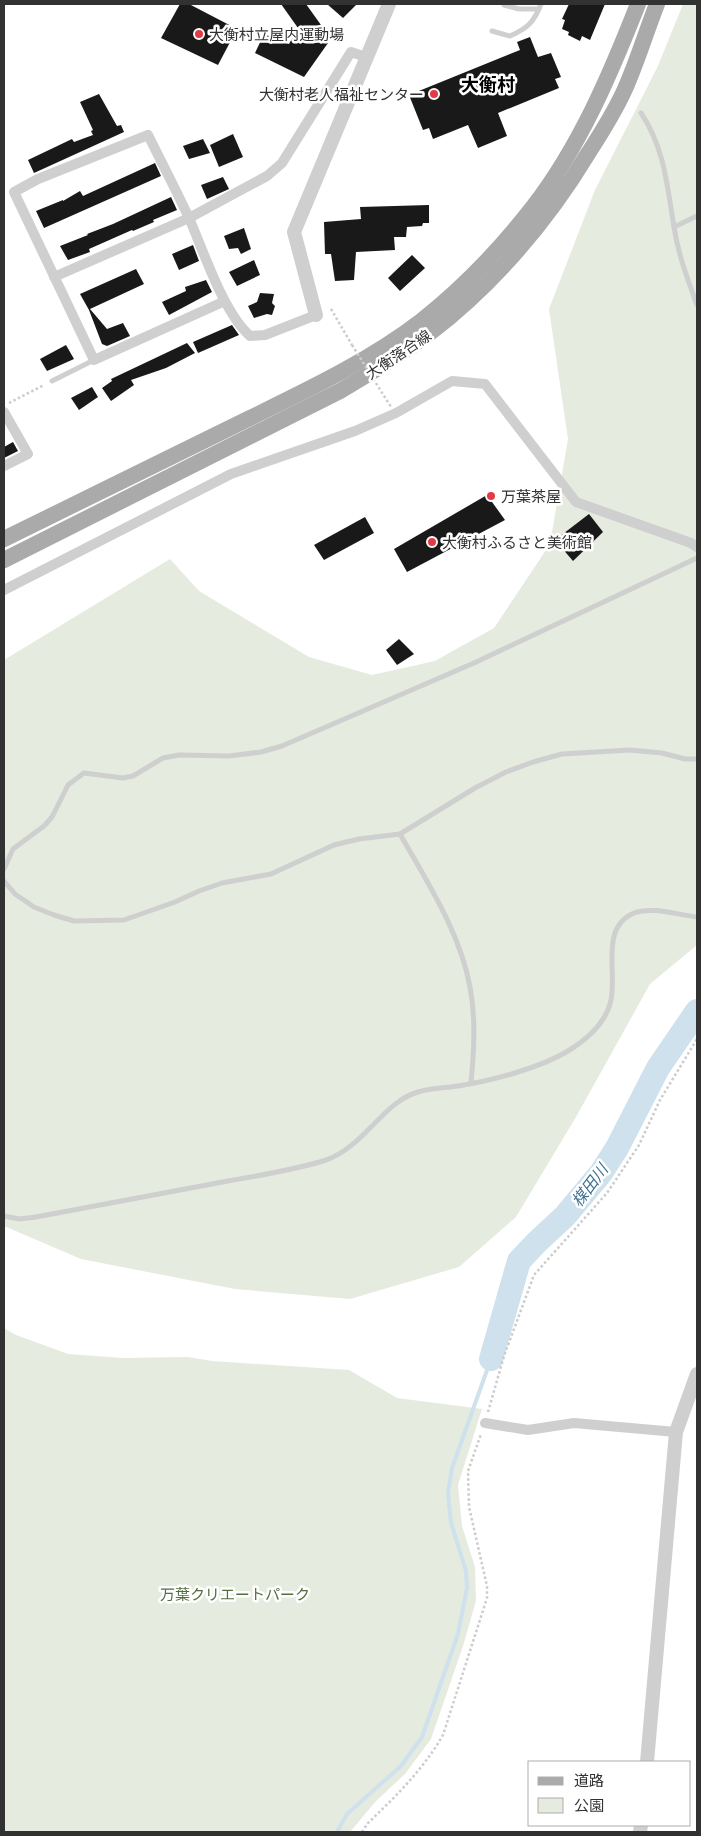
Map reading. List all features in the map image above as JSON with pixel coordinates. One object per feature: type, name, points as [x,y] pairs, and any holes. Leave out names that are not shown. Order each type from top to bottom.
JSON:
[{"type":"main road","name":"大衡落合線","points":[[4,539],[318,384],[384,346],[420,321],[452,295],[506,240],[534,205],[556,173],[583,129],[613,68],[638,4]]},
{"type":"main road","name":"大衡落合線","points":[[4,560],[340,391],[394,359],[430,334],[462,307],[520,250],[568,188],[624,89],[657,4]]},
{"type":"street","points":[[225,301],[94,360],[14,192],[38,179],[148,135],[189,218],[225,301],[240,327],[250,336],[265,334],[316,315],[294,232],[388,4]]},
{"type":"street","points":[[54,277],[189,218],[267,176],[282,163],[351,52],[366,58]]},
{"type":"street","points":[[4,590],[231,474],[354,431],[396,413],[452,381],[485,384],[576,502],[692,543],[697,547]]},
{"type":"street","points":[[4,412],[28,454],[4,466]]},
{"type":"street","points":[[647,1761],[676,1432],[697,1374]]},
{"type":"street","points":[[485,1423],[528,1430],[574,1423],[676,1432]]},
{"type":"lane","points":[[504,5],[519,9],[540,6]]},
{"type":"lane","points":[[492,30],[510,36],[516,34],[531,23],[540,6]]},
{"type":"lane","points":[[641,113],[650,126],[660,150],[670,196],[674,227],[684,268],[697,305]]},
{"type":"lane","points":[[674,227],[697,216]]},
{"type":"lane","points":[[52,381],[94,360]]},
{"type":"lane","points":[[4,869],[13,849],[44,826],[52,817],[68,785],[84,773],[123,778],[133,776],[163,758],[179,755],[230,756],[261,752],[282,746],[474,663],[697,558]]},
{"type":"lane","points":[[4,881],[15,894],[34,908],[54,915],[74,921],[124,920],[176,902],[222,883],[271,874],[334,846],[358,839],[400,834],[475,788],[506,772],[533,762],[562,754],[630,750],[685,759],[697,759]]},
{"type":"lane","points":[[400,834],[441,908],[456,939],[465,965],[474,1011],[474,1057],[471,1083]]},
{"type":"lane","points":[[4,1216],[19,1219],[36,1217],[310,1164],[335,1156],[354,1144],[402,1098],[418,1092],[471,1083],[542,1063],[567,1052],[595,1030],[605,1017],[611,1004],[614,935],[621,922],[634,913],[650,911],[697,917]]},
{"type":"path","points":[[330,309],[391,408]]},
{"type":"path","points":[[4,406],[52,381]]},
{"type":"path","points":[[362,1832],[367,1824],[412,1779],[433,1752],[442,1735],[486,1598],[486,1578],[469,1507],[468,1471],[485,1423],[504,1356],[534,1275],[607,1193],[639,1145],[660,1100],[697,1039]]},
{"type":"green space","points":[[683,4],[697,4],[697,945],[650,984],[576,1117],[516,1217],[459,1267],[350,1299],[235,1289],[81,1259],[4,1226],[4,660],[170,559],[199,591],[309,657],[372,675],[435,661],[494,628],[550,544],[568,439],[549,309],[595,190],[658,66]]},
{"type":"green space","name":"万葉クリエートパーク","points":[[4,1328],[16,1335],[68,1354],[123,1358],[188,1357],[212,1361],[349,1370],[397,1398],[482,1409],[458,1485],[462,1526],[475,1567],[476,1601],[463,1646],[431,1739],[405,1774],[376,1801],[350,1832],[4,1832]]},
{"type":"building","name":"大衡村立屋内運動場","points":[[180,4],[189,4],[237,29],[218,65],[161,38]]},
{"type":"building","points":[[281,4],[306,4],[321,25],[318,36],[328,43],[304,77],[255,53],[264,34],[289,44],[298,28]]},
{"type":"building","points":[[327,4],[357,4],[343,18]]},
{"type":"building","points":[[569,4],[605,4],[590,40],[582,36],[580,41],[568,35],[569,32],[562,29],[565,20],[562,19]]},
{"type":"building","points":[[530,37],[538,57],[551,53],[561,77],[555,79],[559,88],[498,113],[507,136],[478,148],[468,125],[433,139],[429,128],[423,130],[409,95],[520,50],[517,42]]},
{"type":"building","points":[[99,94],[117,126],[121,125],[124,132],[34,173],[28,160],[72,139],[74,142],[93,135],[91,131],[93,130],[80,102]]},
{"type":"building","points":[[233,134],[243,157],[219,167],[210,145]]},
{"type":"building","points":[[203,139],[210,153],[189,159],[183,146]]},
{"type":"building","points":[[155,163],[161,176],[44,228],[36,211],[63,201],[80,191],[83,196]]},
{"type":"building","points":[[223,177],[229,189],[207,199],[201,185]]},
{"type":"building","points":[[171,197],[177,210],[153,220],[154,222],[89,249],[90,252],[68,260],[60,246],[113,224]]},
{"type":"building","points":[[429,205],[429,223],[423,223],[422,226],[407,227],[406,237],[394,237],[395,250],[356,252],[354,280],[335,281],[331,254],[325,254],[324,222],[361,219],[360,207]]},
{"type":"building","points":[[244,228],[251,249],[241,254],[238,248],[229,249],[224,236]]},
{"type":"building","points":[[193,245],[199,261],[179,270],[172,254]]},
{"type":"building","points":[[412,255],[425,268],[400,291],[388,278]]},
{"type":"building","points":[[254,260],[260,275],[237,286],[229,272]]},
{"type":"building","points":[[136,269],[144,284],[90,309],[107,329],[123,323],[130,336],[107,346],[102,344],[89,310],[80,294]]},
{"type":"building","points":[[206,280],[212,292],[169,315],[162,302],[186,291],[185,287]]},
{"type":"building","points":[[260,293],[274,294],[272,303],[275,306],[272,315],[267,314],[254,318],[248,306],[257,302]]},
{"type":"building","points":[[232,325],[239,335],[198,353],[193,342]]},
{"type":"building","points":[[187,343],[195,353],[166,368],[131,380],[134,385],[111,401],[102,388],[112,381],[111,379]]},
{"type":"building","points":[[66,345],[74,359],[47,371],[40,359]]},
{"type":"building","points":[[92,387],[98,397],[79,410],[71,398]]},
{"type":"building","points":[[13,442],[18,451],[4,458],[4,447]]},
{"type":"building","points":[[487,495],[505,520],[407,572],[394,549]]},
{"type":"building","points":[[589,514],[603,532],[573,561],[555,540]]},
{"type":"building","points":[[365,517],[374,533],[324,560],[314,545]]},
{"type":"building","points":[[399,639],[414,654],[397,665],[386,650]]},
{"type":"waterway","name":"楳田川","points":[[491,1359],[519,1261],[565,1216],[601,1173],[617,1148],[658,1068],[697,1011]]},
{"type":"waterway","points":[[337,1832],[347,1814],[401,1766],[422,1737],[458,1634],[467,1588],[466,1571],[451,1523],[448,1493],[452,1468],[491,1359]]},
{"type":"place","name":"大衡村立屋内運動場","points":[[199,34]]},
{"type":"place","name":"大衡村老人福祉センター","points":[[434,94]]},
{"type":"place","name":"万葉茶屋","points":[[491,496]]},
{"type":"place","name":"大衡村ふるさと美術館","points":[[432,542]]},
{"type":"district","name":"大衡村","points":[[488,84]]}]
